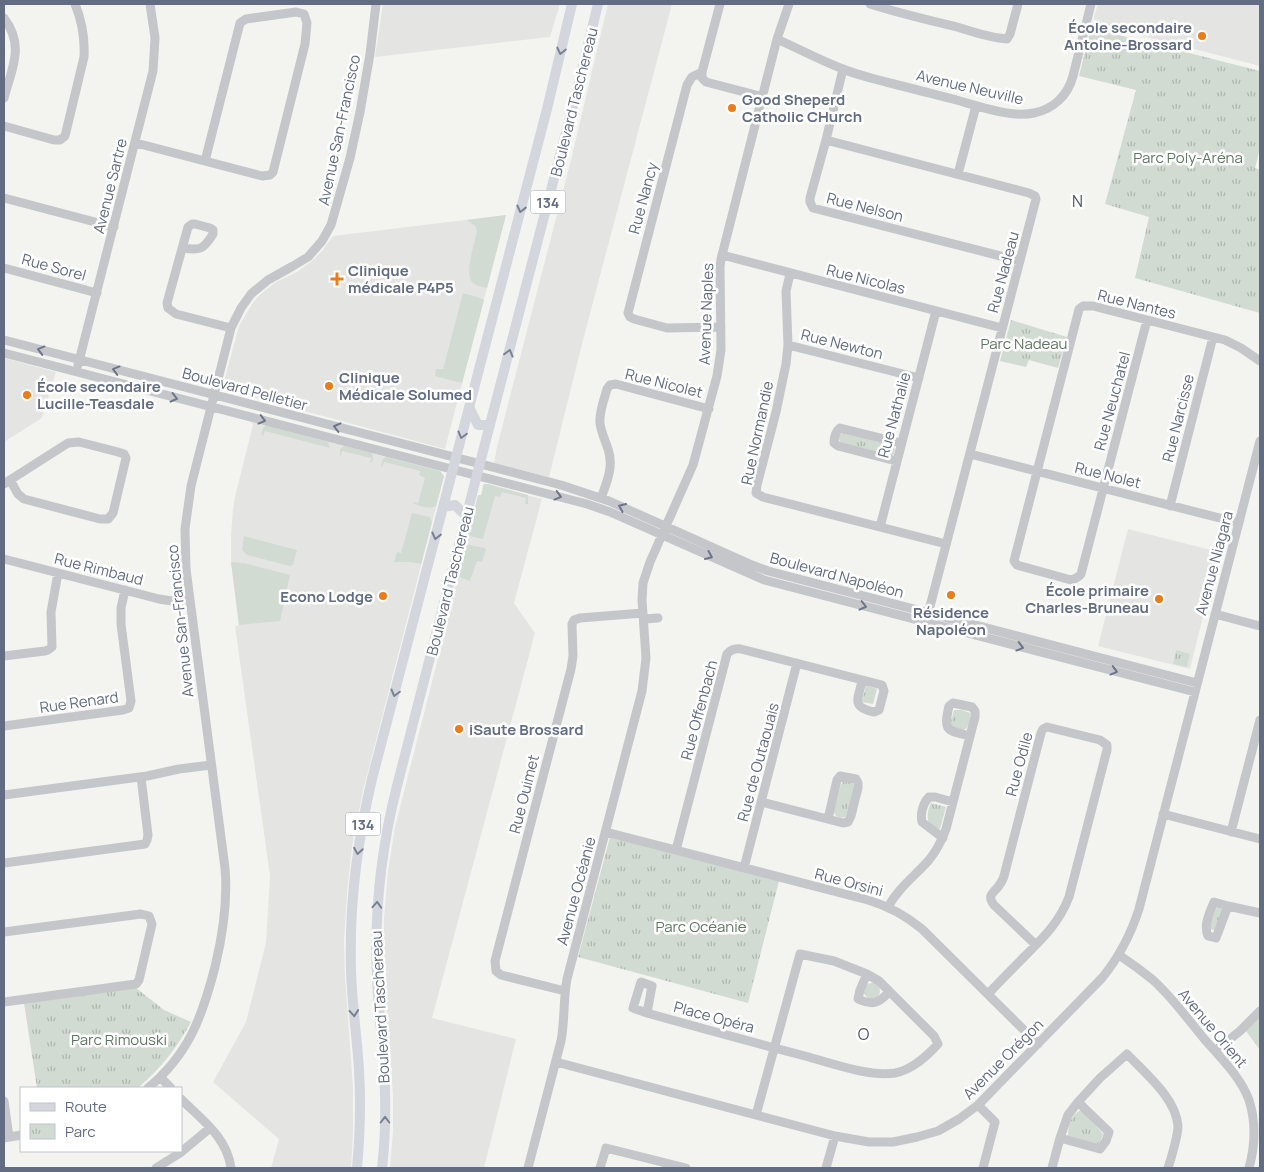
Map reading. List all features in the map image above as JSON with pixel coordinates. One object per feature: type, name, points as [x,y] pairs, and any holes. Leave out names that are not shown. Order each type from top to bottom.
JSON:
[{"type":"main road","name":"Boulevard Taschereau","points":[[357,1168],[360,1094],[351,962],[356,866],[363,822],[572,4]]},
{"type":"main road","name":"Boulevard Taschereau","points":[[382,1168],[385,1129],[384,1080],[376,979],[376,948],[377,910],[382,860],[395,795],[598,4]]},
{"type":"main road","points":[[469,407],[478,425],[490,425]]},
{"type":"main road","points":[[443,507],[455,505],[466,516]]},
{"type":"street","points":[[4,126],[54,140],[63,139],[65,136],[84,57],[85,43],[82,22],[75,4]]},
{"type":"street","name":"Avenue Sartre","points":[[76,372],[154,71],[155,38],[150,4]]},
{"type":"street","name":"Avenue San-Francisco","points":[[149,1087],[160,1077],[181,1051],[199,1021],[208,996],[222,934],[226,904],[226,878],[185,558],[186,514],[192,480],[232,328],[241,308],[251,294],[268,280],[308,257],[322,241],[332,225],[358,122],[367,77],[376,4]]},
{"type":"street","name":"Rue Nancy","points":[[720,4],[702,72],[692,77],[687,85],[628,313],[634,319],[666,328],[721,328]]},
{"type":"street","name":"Avenue Naples","points":[[664,531],[694,465],[719,368],[721,350],[720,267],[722,256],[777,39],[789,4]]},
{"type":"street","points":[[870,4],[1007,39],[1018,4]]},
{"type":"street","name":"Avenue Neuville","points":[[777,39],[843,69],[976,106],[1020,115],[1042,111],[1063,97],[1070,86],[1091,4]]},
{"type":"street","points":[[136,143],[262,176],[270,175],[273,172],[305,44],[307,23],[304,14],[300,12],[246,19],[240,23],[205,161]]},
{"type":"street","points":[[4,18],[13,33],[16,53],[4,98]]},
{"type":"street","name":"Rue Nelson","points":[[843,69],[810,198],[813,208],[1020,261]]},
{"type":"street","points":[[702,72],[702,78],[706,82],[763,97]]},
{"type":"street","points":[[958,174],[976,106]]},
{"type":"street","name":"Rue Nadeau","points":[[826,140],[1029,192],[1036,199],[927,618]]},
{"type":"street","points":[[4,198],[114,226]]},
{"type":"street","points":[[183,248],[167,303],[168,308],[176,314],[232,328]]},
{"type":"street","name":"Rue Nicolas","points":[[722,256],[1002,328]]},
{"type":"street","name":"Rue Sorel","points":[[4,268],[97,293]]},
{"type":"street","name":"Rue Normandie","points":[[790,274],[786,291],[788,345],[782,386],[756,493],[763,497],[946,544]]},
{"type":"street","name":"Rue Nantes","points":[[1036,471],[1079,309],[1083,306],[1093,306],[1233,344],[1260,361]]},
{"type":"street","name":"Rue Nathalie","points":[[880,527],[936,311]]},
{"type":"street","name":"Rue Neuchatel","points":[[1036,471],[1014,561],[1017,566],[1070,580],[1075,579],[1081,574],[1147,320]]},
{"type":"street","name":"Rue Narcisse","points":[[1170,506],[1213,338]]},
{"type":"street","name":"Boulevard Pelletier","points":[[4,340],[480,464]]},
{"type":"street","name":"Rue Newton","points":[[788,345],[919,378]]},
{"type":"street","name":"Boulevard Pelletier","points":[[4,353],[477,475]]},
{"type":"street","name":"Rue Nicolet","points":[[601,498],[611,466],[609,453],[601,431],[600,418],[607,389],[610,385],[616,384],[709,409]]},
{"type":"street","points":[[287,427],[290,415]]},
{"type":"street","points":[[896,462],[838,446],[834,443],[836,431],[840,428],[901,443]]},
{"type":"street","points":[[380,451],[384,439]]},
{"type":"street","name":"Avenue Niagara","points":[[1196,688],[1260,441]]},
{"type":"street","points":[[72,442],[118,452],[124,454],[126,458],[112,513],[108,519],[100,519],[24,499],[7,482],[72,442]]},
{"type":"street","name":"Rue Nolet","points":[[970,454],[1239,524]]},
{"type":"street","name":"Boulevard Napoléon","points":[[480,464],[539,479],[601,498],[664,531]]},
{"type":"street","name":"Boulevard Napoléon","points":[[477,475],[596,506],[768,571],[927,618],[1196,688]]},
{"type":"street","points":[[536,490],[539,479]]},
{"type":"street","name":"Avenue Océanie","points":[[528,1168],[563,1033],[565,991],[642,691],[646,658],[643,583],[647,569],[664,531]]},
{"type":"street","name":"Rue Rimbaud","points":[[4,559],[165,600],[189,599]]},
{"type":"street","points":[[4,656],[45,651],[52,647],[51,612],[58,573]]},
{"type":"street","name":"Rue Renard","points":[[4,726],[129,708],[131,701],[120,624],[125,590]]},
{"type":"street","points":[[1215,614],[1260,626]]},
{"type":"street","points":[[644,616],[658,618]]},
{"type":"street","name":"Rue Ouimet","points":[[565,991],[501,975],[496,971],[495,961],[571,669],[573,656],[571,628],[573,621],[580,618],[644,616]]},
{"type":"street","name":"Rue Offenbach","points":[[676,850],[727,654],[730,650],[736,648],[862,681]]},
{"type":"street","name":"Rue de Outaouais","points":[[744,868],[798,664]]},
{"type":"street","name":"Avenue Orégon","points":[[556,1062],[835,1136],[869,1142],[893,1142],[917,1137],[938,1131],[959,1119],[978,1105],[1038,1044],[1102,978],[1119,955],[1136,918],[1196,688]]},
{"type":"street","points":[[1232,832],[1260,720]]},
{"type":"street","name":"Rue Odile","points":[[988,994],[1036,945],[1057,921],[1069,897],[1107,750],[1107,745],[1104,742],[1047,727],[1041,732],[1004,876],[991,897],[994,905],[1036,945]]},
{"type":"street","points":[[888,907],[900,890],[930,859],[943,838],[970,736]]},
{"type":"street","points":[[4,795],[141,777],[211,765]]},
{"type":"street","points":[[762,802],[843,823],[848,822],[858,788],[856,779],[840,776],[837,780],[828,819]]},
{"type":"street","points":[[4,863],[145,844],[148,835],[141,777]]},
{"type":"street","points":[[943,838],[922,822],[921,817],[925,801],[929,797],[935,797],[953,802]]},
{"type":"street","points":[[1163,814],[1260,840]]},
{"type":"street","name":"Rue Orsini","points":[[606,832],[868,900],[888,907],[922,928],[1038,1044]]},
{"type":"street","points":[[1228,906],[1260,912]]},
{"type":"street","points":[[4,932],[141,914],[149,916],[152,924],[139,980],[136,984],[4,1002]]},
{"type":"street","points":[[756,1115],[800,954],[834,961],[867,974],[879,981],[889,992],[881,1000],[872,1003],[858,999],[867,974]]},
{"type":"street","name":"Avenue Orient","points":[[1119,955],[1155,982],[1215,1051],[1244,1088],[1257,1115],[1253,1152],[1249,1168]]},
{"type":"street","name":"Place Opéra","points":[[647,1014],[858,1070],[877,1074],[895,1073],[912,1068],[938,1044],[934,1036],[889,992]]},
{"type":"street","points":[[1215,1051],[1260,1011]]},
{"type":"street","points":[[1052,1168],[1068,1115],[1100,1078],[1127,1054],[1161,1090],[1174,1108],[1178,1127],[1168,1168]]},
{"type":"street","points":[[160,1077],[170,1087]]},
{"type":"street","points":[[182,1099],[224,1144],[231,1168]]},
{"type":"street","points":[[4,1101],[6,1137],[20,1135]]},
{"type":"street","points":[[1060,1138],[1100,1149],[1106,1141],[1109,1132],[1078,1102]]},
{"type":"street","points":[[978,1105],[995,1122],[983,1168]]},
{"type":"street","points":[[182,1151],[210,1128]]},
{"type":"street","points":[[826,1168],[835,1136]]},
{"type":"street","points":[[600,1168],[606,1148],[686,1168]]},
{"type":"street","points":[[156,1168],[181,1152]]},
{"type":"shaded area","points":[[383,4],[560,4],[550,37],[375,57]]},
{"type":"shaded area","points":[[608,4],[672,4],[583,340],[549,477],[494,463],[571,160]]},
{"type":"shaded area","name":"École secondaire Antoine-Brossard","points":[[1098,4],[1260,4],[1260,66],[1100,25],[1095,21],[1094,17]]},
{"type":"shaded area","points":[[506,215],[445,449],[222,389],[239,326],[254,301],[276,282],[297,272],[312,261],[333,236]]},
{"type":"shaded area","name":"École secondaire Lucille-Teasdale","points":[[4,358],[56,372],[42,418],[4,442]]},
{"type":"shaded area","points":[[251,422],[437,470],[444,476],[363,791],[352,846],[344,943],[353,1088],[351,1168],[271,1168],[279,1139],[213,1082],[246,1022],[266,943],[270,876],[235,626],[239,625],[231,562],[233,509],[253,425]]},
{"type":"shaded area","points":[[489,486],[542,499],[514,603],[535,633],[432,1018],[516,1039],[484,1168],[390,1168],[393,1096],[384,954],[384,918],[388,871],[395,827],[458,573],[484,488]]},
{"type":"shaded area","name":"École primaire Charles-Bruneau","points":[[1128,529],[1219,552],[1190,669],[1098,646]]},
{"type":"green space","name":"Parc Poly-Aréna","points":[[1091,28],[1260,71],[1260,148],[1255,168],[1260,170],[1260,313],[1135,278],[1149,217],[1105,204],[1136,90],[1079,76]]},
{"type":"green space","points":[[506,215],[487,288],[477,285],[472,282],[469,272],[477,231],[475,226],[467,220]]},
{"type":"green space","points":[[463,293],[484,300],[462,383],[435,376],[436,369],[443,369]]},
{"type":"green space","name":"Parc Nadeau","points":[[1011,320],[1067,337],[1058,368],[1029,360],[1026,367],[1000,361]]},
{"type":"green space","points":[[266,425],[328,442],[330,448],[265,431],[263,436],[261,434]]},
{"type":"green space","points":[[843,432],[892,445],[895,449],[894,454],[892,456],[842,443],[838,436]]},
{"type":"green space","points":[[344,446],[372,453],[372,462],[370,463],[371,458],[342,451],[341,456],[340,449]]},
{"type":"green space","points":[[386,457],[440,471],[444,476],[436,506],[428,508],[413,503],[418,503],[425,478],[419,475],[420,471],[384,462],[382,467],[383,459]]},
{"type":"green space","points":[[484,484],[528,495],[528,504],[525,504],[526,498],[502,492],[500,497],[495,496],[483,539],[469,536],[478,495],[481,495]]},
{"type":"green space","points":[[412,513],[430,517],[432,522],[421,564],[394,562],[397,552],[401,553]]},
{"type":"green space","points":[[244,536],[297,550],[293,565],[290,566],[247,555],[242,550]]},
{"type":"green space","points":[[465,544],[485,548],[486,550],[482,562],[477,561],[470,581],[457,575]]},
{"type":"green space","points":[[231,562],[244,563],[290,575],[280,621],[239,625]]},
{"type":"green space","points":[[1176,650],[1190,654],[1187,667],[1173,664]]},
{"type":"green space","points":[[866,685],[877,689],[873,704],[862,702]]},
{"type":"green space","points":[[954,710],[970,713],[967,728],[963,730],[950,725]]},
{"type":"green space","points":[[844,781],[853,783],[854,788],[848,814],[840,818],[834,812],[841,784]]},
{"type":"green space","points":[[931,803],[946,807],[940,829],[935,828],[929,823],[928,811]]},
{"type":"green space","name":"Parc Océanie","points":[[610,837],[779,881],[748,1003],[578,957]]},
{"type":"green space","points":[[1217,907],[1224,910],[1216,931],[1208,928]]},
{"type":"green space","points":[[872,983],[880,991],[872,999],[864,991]]},
{"type":"green space","name":"Parc Rimouski","points":[[136,988],[164,1010],[191,1022],[174,1049],[154,1073],[139,1087],[37,1087],[24,1003]]},
{"type":"green space","points":[[1260,1017],[1260,1050],[1246,1031]]},
{"type":"green space","points":[[1081,1110],[1103,1134],[1100,1143],[1097,1144],[1068,1136],[1071,1121],[1075,1114]]},
{"type":"place","name":"École secondaire Antoine-Brossard","points":[[1202,36]]},
{"type":"place","name":"Good Sheperd Catholic CHurch","points":[[732,108]]},
{"type":"place","name":"Clinique médicale P4P5","points":[[337,279]]},
{"type":"place","name":"Clinique Médicale Solumed","points":[[329,386]]},
{"type":"place","name":"École secondaire Lucille-Teasdale","points":[[27,395]]},
{"type":"place","name":"Résidence Napoléon","points":[[951,595]]},
{"type":"place","name":"Econo Lodge","points":[[383,596]]},
{"type":"place","name":"École primaire Charles-Bruneau","points":[[1159,599]]},
{"type":"place","name":"iSaute Brossard","points":[[459,729]]},
{"type":"district","name":"N","points":[[1078,201]]},
{"type":"district","name":"O","points":[[864,1034]]}]
